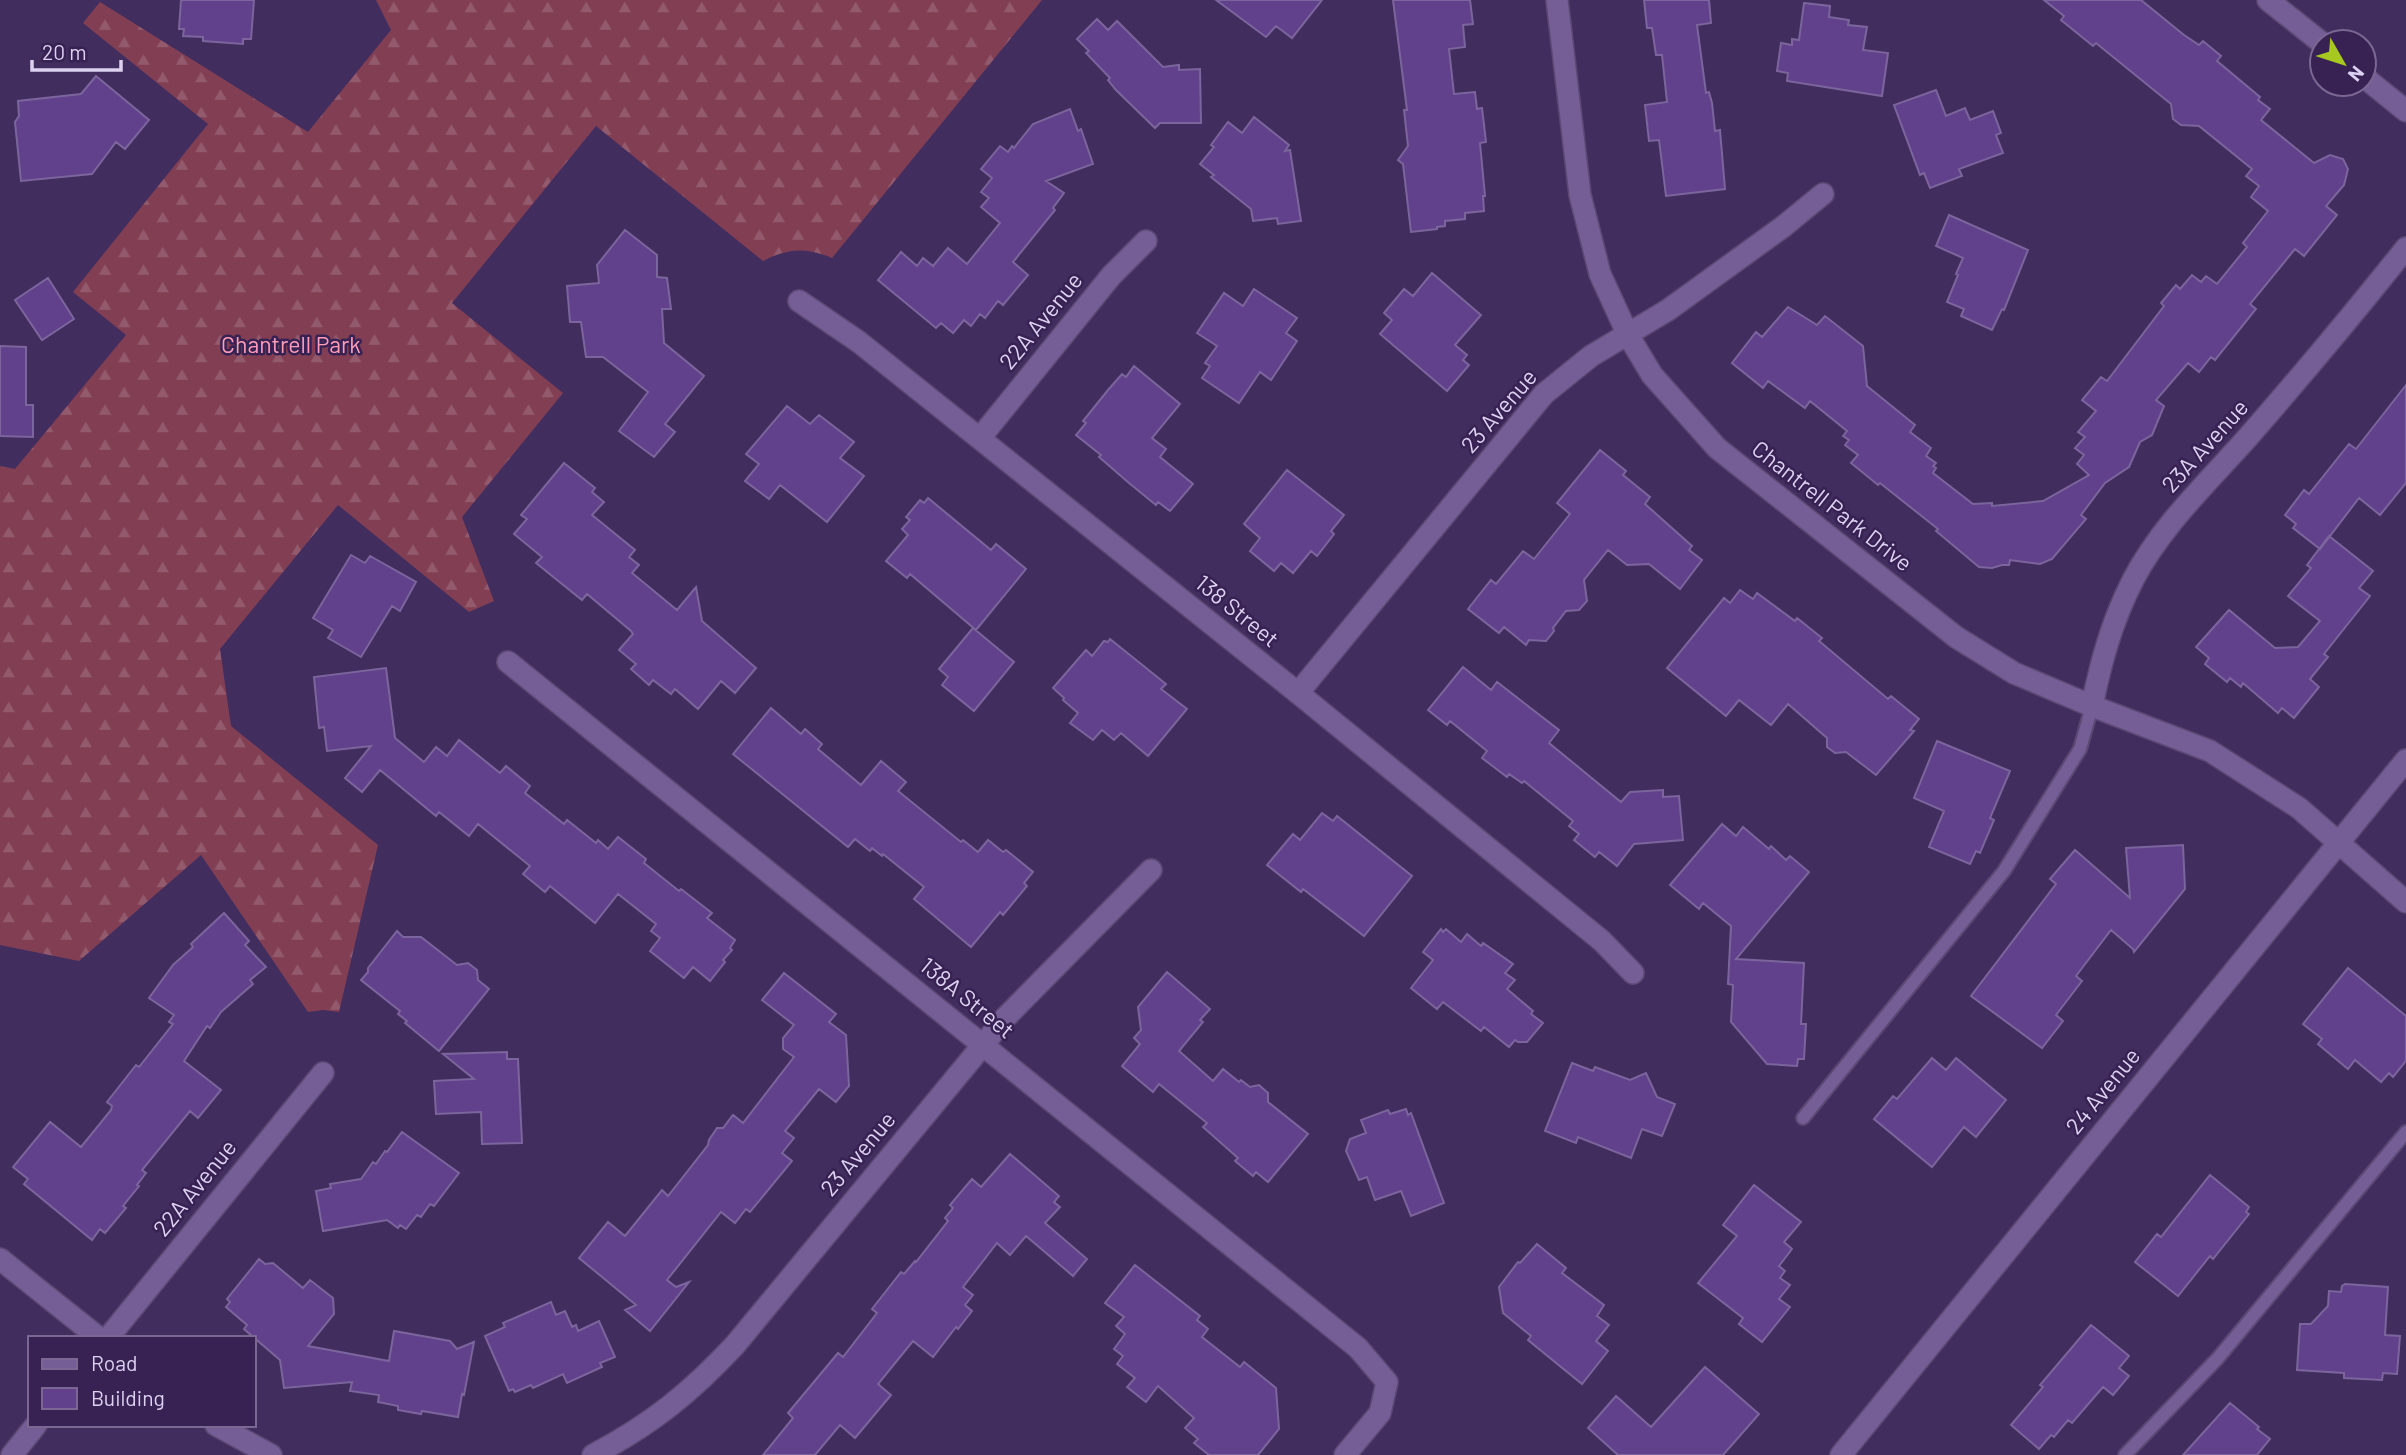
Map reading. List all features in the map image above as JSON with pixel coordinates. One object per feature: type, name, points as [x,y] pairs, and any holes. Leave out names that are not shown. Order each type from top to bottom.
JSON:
[{"type":"street","name":"Chantrell Park Drive","points":[[1557,0],[1580,195],[1600,274],[1628,335],[1653,375],[1717,448],[1956,637],[2014,673],[2210,751],[2299,808],[2406,902]]},
{"type":"street","points":[[2268,0],[2308,32]]},
{"type":"street","points":[[2378,88],[2406,111]]},
{"type":"street","name":"23 Avenue","points":[[1298,693],[1544,394],[1591,356],[1678,302],[1784,226],[1823,194]]},
{"type":"street","name":"22A Avenue","points":[[980,438],[1111,276],[1146,241]]},
{"type":"street","name":"23A Avenue","points":[[2092,706],[2101,659],[2112,625],[2134,578],[2163,535],[2327,348],[2406,248]]},
{"type":"street","name":"138 Street","points":[[799,301],[859,342],[1298,693],[1602,941],[1633,973]]},
{"type":"street","name":"138A Street","points":[[508,662],[1358,1348],[1387,1382],[1380,1413],[1345,1455]]},
{"type":"street","name":"24 Avenue","points":[[1841,1455],[2406,760]]},
{"type":"street","name":"23 Avenue","points":[[593,1455],[628,1437],[667,1410],[703,1379],[735,1345],[1006,1017],[1152,870]]},
{"type":"street","name":"22A Avenue","points":[[110,1336],[323,1073]]},
{"type":"street","points":[[0,1259],[96,1336]]},
{"type":"street","points":[[12,1455],[34,1427]]},
{"type":"street","points":[[220,1427],[271,1455]]},
{"type":"lane","points":[[1803,1118],[2010,863],[2080,749],[2092,706]]},
{"type":"lane","points":[[2125,1455],[2218,1358],[2406,1132]]},
{"type":"green space","name":"Chantrell Park","points":[[376,0],[1042,0],[832,258],[797,250],[763,261],[596,126],[452,303],[563,393],[462,517],[494,601],[469,612],[338,505],[220,649],[231,726],[378,845],[339,1012],[308,1012],[201,855],[79,961],[0,945],[0,466],[15,469],[126,335],[73,292],[208,124],[83,23],[100,2],[308,132],[391,30]]},
{"type":"building","points":[[181,0],[254,0],[251,39],[243,39],[243,44],[203,41],[203,37],[183,36],[184,29],[179,29]]},
{"type":"building","points":[[1216,0],[1322,0],[1292,38],[1276,26],[1266,37]]},
{"type":"building","points":[[1393,0],[1470,0],[1473,24],[1463,25],[1465,47],[1449,49],[1454,94],[1475,92],[1477,109],[1482,108],[1486,142],[1480,143],[1484,211],[1465,213],[1465,219],[1445,221],[1445,226],[1437,229],[1411,232],[1403,164],[1398,160],[1408,146],[1404,110],[1407,110]]},
{"type":"building","points":[[1644,0],[1709,0],[1711,23],[1697,25],[1706,93],[1709,92],[1712,103],[1715,131],[1720,130],[1725,189],[1666,196],[1659,140],[1649,141],[1645,105],[1667,102],[1662,55],[1656,55],[1652,28],[1647,28]]},
{"type":"building","points":[[2044,0],[2141,0],[2184,35],[2199,45],[2203,41],[2221,56],[2217,61],[2260,97],[2258,100],[2270,109],[2261,120],[2314,163],[2330,155],[2343,159],[2348,169],[2344,185],[2326,206],[2337,215],[2304,256],[2295,249],[2250,304],[2256,309],[2215,360],[2211,357],[2199,372],[2188,363],[2156,400],[2164,406],[2152,435],[2140,442],[2129,467],[2105,483],[2081,515],[2086,519],[2052,559],[2040,564],[2010,560],[2009,565],[1979,567],[1936,531],[1938,529],[1851,463],[1858,455],[1845,445],[1849,440],[1843,436],[1847,431],[1810,401],[1805,408],[1768,381],[1763,388],[1732,363],[1756,332],[1762,337],[1788,307],[1817,325],[1825,316],[1863,346],[1867,386],[1915,425],[1910,432],[1931,448],[1926,456],[1936,463],[1933,473],[1973,504],[1992,503],[1992,506],[2043,501],[2089,475],[2077,464],[2084,455],[2075,448],[2085,437],[2078,432],[2096,411],[2082,400],[2101,377],[2107,381],[2164,306],[2161,303],[2176,285],[2180,289],[2192,275],[2201,282],[2206,276],[2217,284],[2247,247],[2243,243],[2268,211],[2251,197],[2259,186],[2246,176],[2252,169],[2199,126],[2181,125],[2173,119],[2171,104],[2096,43],[2093,46],[2061,20],[2064,16]]},
{"type":"building","points":[[1804,3],[1830,6],[1829,17],[1849,20],[1848,25],[1867,27],[1863,50],[1888,53],[1882,96],[1787,81],[1788,73],[1777,71],[1781,43],[1792,45],[1792,39],[1799,40]]},
{"type":"building","points":[[1097,19],[1108,30],[1117,21],[1163,67],[1179,65],[1179,70],[1200,69],[1201,123],[1160,123],[1155,128],[1116,90],[1108,80],[1110,78],[1086,53],[1089,51],[1077,39]]},
{"type":"building","points":[[96,76],[149,120],[125,149],[116,142],[92,174],[21,181],[15,122],[19,116],[18,101],[81,94]]},
{"type":"building","points":[[1936,90],[1946,116],[1965,108],[1970,120],[1993,111],[2001,133],[1996,135],[2003,153],[1959,169],[1962,176],[1930,188],[1924,173],[1920,175],[1894,105]]},
{"type":"building","points":[[1070,109],[1078,131],[1081,129],[1093,164],[1046,181],[1064,193],[1053,208],[1055,210],[1013,262],[1028,275],[1003,305],[998,301],[985,318],[980,314],[971,326],[964,320],[953,333],[941,323],[936,328],[878,280],[901,252],[917,266],[923,258],[933,266],[948,248],[967,264],[1000,223],[981,207],[989,198],[981,192],[992,178],[981,169],[1000,146],[1008,152],[1033,124]]},
{"type":"building","points":[[1254,117],[1289,145],[1285,151],[1290,150],[1301,221],[1278,224],[1277,218],[1253,221],[1251,209],[1211,177],[1214,175],[1200,164],[1214,147],[1211,145],[1228,122],[1242,133]]},
{"type":"building","points":[[1949,215],[2028,250],[2004,310],[2002,309],[1992,330],[1961,316],[1964,309],[1947,302],[1963,258],[1936,246]]},
{"type":"building","points":[[625,230],[657,255],[657,277],[667,278],[671,309],[662,309],[664,343],[704,376],[665,424],[675,432],[654,457],[619,431],[648,392],[603,357],[586,357],[581,322],[570,322],[567,286],[599,283],[597,265]]},
{"type":"building","points":[[1432,273],[1481,315],[1455,345],[1467,355],[1463,360],[1469,365],[1447,391],[1380,334],[1392,320],[1384,313],[1404,289],[1413,296]]},
{"type":"building","points":[[48,278],[74,319],[42,340],[15,300]]},
{"type":"building","points":[[1254,289],[1297,318],[1286,333],[1297,341],[1271,380],[1260,372],[1239,403],[1202,378],[1210,366],[1205,363],[1217,346],[1197,333],[1224,293],[1243,306]]},
{"type":"building","points":[[0,346],[26,347],[26,405],[33,405],[33,437],[0,436]]},
{"type":"building","points":[[1134,366],[1180,404],[1152,438],[1166,449],[1160,457],[1193,484],[1170,511],[1158,502],[1156,505],[1076,435],[1086,423],[1083,421],[1108,390],[1122,374],[1126,377]]},
{"type":"building","points":[[2406,385],[2406,483],[2380,515],[2359,498],[2320,549],[2293,528],[2296,524],[2285,515],[2304,490],[2309,494],[2349,444],[2356,449]]},
{"type":"building","points":[[787,406],[810,424],[819,415],[854,442],[840,458],[864,476],[827,522],[780,485],[769,499],[745,481],[759,464],[746,454]]},
{"type":"building","points":[[1600,450],[1626,471],[1623,475],[1650,497],[1645,504],[1692,546],[1689,550],[1702,560],[1680,589],[1649,564],[1627,565],[1608,550],[1584,580],[1587,601],[1579,610],[1566,611],[1546,641],[1529,640],[1526,645],[1504,627],[1499,633],[1468,609],[1491,580],[1496,584],[1523,551],[1534,559],[1570,514],[1557,503]]},
{"type":"building","points":[[564,463],[595,488],[592,492],[604,502],[592,515],[635,550],[629,557],[639,565],[632,573],[677,610],[696,587],[702,621],[756,668],[735,693],[721,681],[698,709],[675,689],[671,694],[653,680],[649,685],[631,669],[636,664],[619,650],[633,634],[631,631],[587,594],[582,600],[536,563],[542,557],[514,534],[527,519],[521,515]]},
{"type":"building","points":[[1287,470],[1344,515],[1317,556],[1311,551],[1293,573],[1281,563],[1274,571],[1250,551],[1260,538],[1244,524]]},
{"type":"building","points":[[928,498],[991,550],[996,544],[1026,569],[976,630],[910,574],[907,578],[886,561],[908,535],[902,529],[910,520],[906,517],[920,500],[924,503]]},
{"type":"building","points":[[2329,536],[2373,571],[2359,588],[2370,596],[2324,654],[2328,657],[2310,679],[2319,687],[2294,718],[2282,708],[2278,713],[2243,683],[2241,687],[2230,678],[2227,682],[2205,664],[2209,658],[2196,647],[2229,610],[2275,648],[2298,647],[2320,621],[2288,596],[2311,568],[2307,565]]},
{"type":"building","points":[[351,555],[365,563],[370,556],[416,582],[400,611],[392,606],[361,657],[328,638],[333,630],[313,618]]},
{"type":"building","points":[[1740,590],[1753,599],[1757,593],[1795,621],[1797,618],[1822,638],[1819,641],[1888,699],[1891,696],[1919,719],[1910,730],[1914,731],[1876,775],[1846,752],[1835,753],[1827,747],[1827,738],[1788,704],[1771,725],[1739,700],[1726,716],[1667,668],[1724,598],[1730,603]]},
{"type":"building","points":[[973,628],[1014,662],[974,711],[942,685],[948,677],[939,669]]},
{"type":"building","points":[[1110,639],[1166,684],[1161,689],[1187,709],[1148,756],[1121,733],[1114,740],[1102,730],[1093,740],[1070,723],[1078,713],[1053,688],[1086,650],[1092,656],[1104,641],[1108,642]]},
{"type":"building","points":[[1463,667],[1491,690],[1497,682],[1559,730],[1549,743],[1621,802],[1630,792],[1663,790],[1663,797],[1679,796],[1683,840],[1634,844],[1617,866],[1599,852],[1595,857],[1574,840],[1579,834],[1569,826],[1573,821],[1524,781],[1522,783],[1509,774],[1507,777],[1482,758],[1487,751],[1450,721],[1447,725],[1428,710]]},
{"type":"building","points":[[386,668],[395,738],[424,762],[436,747],[447,756],[459,740],[500,773],[506,766],[530,786],[525,793],[564,824],[567,820],[608,849],[618,837],[646,859],[644,863],[712,913],[707,918],[735,940],[730,948],[732,950],[723,960],[725,962],[710,981],[693,967],[684,978],[650,951],[660,938],[651,931],[656,924],[618,894],[595,923],[550,886],[545,892],[523,874],[530,866],[478,824],[469,836],[439,812],[436,816],[380,770],[362,792],[345,778],[371,746],[327,751],[324,727],[319,728],[314,677]]},
{"type":"building","points":[[771,708],[801,734],[805,729],[822,744],[818,749],[861,785],[881,761],[906,782],[898,791],[961,842],[963,840],[978,852],[988,840],[1003,852],[1006,850],[1033,872],[1024,883],[1027,886],[1003,915],[1000,912],[971,947],[914,899],[924,887],[883,854],[882,856],[872,848],[870,851],[855,839],[848,847],[733,754]]},
{"type":"building","points":[[1937,741],[2010,771],[1990,818],[1994,820],[1980,853],[1976,851],[1970,864],[1929,847],[1944,811],[1914,798]]},
{"type":"building","points":[[1322,813],[1333,821],[1337,816],[1412,876],[1364,936],[1267,865],[1293,834],[1300,840]]},
{"type":"building","points":[[1722,824],[1736,836],[1743,827],[1769,849],[1771,846],[1786,860],[1790,856],[1809,872],[1736,959],[1804,963],[1801,1024],[1806,1024],[1804,1059],[1798,1059],[1797,1066],[1767,1064],[1731,1022],[1733,985],[1728,984],[1731,926],[1703,903],[1699,909],[1670,885]]},
{"type":"building","points":[[2183,845],[2185,889],[2134,952],[2111,930],[2076,976],[2082,981],[2056,1015],[2063,1021],[2042,1048],[1971,996],[2056,884],[2050,879],[2075,850],[2130,898],[2126,848]]},
{"type":"building","points":[[224,913],[249,941],[245,945],[266,967],[250,980],[253,984],[221,1012],[210,1028],[207,1026],[184,1061],[221,1090],[198,1118],[190,1111],[142,1170],[146,1173],[123,1206],[126,1208],[105,1233],[100,1229],[92,1240],[24,1184],[28,1179],[13,1167],[50,1122],[81,1147],[111,1110],[112,1106],[107,1102],[173,1024],[169,1022],[174,1015],[149,998],[173,965],[193,947],[191,944]]},
{"type":"building","points":[[1441,929],[1443,932],[1446,929],[1461,942],[1467,934],[1481,946],[1483,943],[1513,964],[1505,973],[1515,980],[1507,989],[1543,1023],[1527,1042],[1515,1040],[1509,1047],[1484,1027],[1481,1031],[1443,1002],[1437,1009],[1411,988],[1433,960],[1423,952]]},
{"type":"building","points":[[397,931],[403,937],[421,937],[457,965],[468,963],[477,970],[478,980],[489,989],[439,1051],[405,1023],[407,1021],[398,1014],[400,1011],[361,980]]},
{"type":"building","points":[[2348,968],[2406,1016],[2406,1061],[2393,1077],[2389,1073],[2381,1082],[2355,1060],[2348,1069],[2318,1044],[2322,1039],[2303,1024]]},
{"type":"building","points":[[1167,972],[1210,1009],[1179,1051],[1213,1081],[1223,1069],[1250,1087],[1259,1085],[1268,1093],[1268,1102],[1308,1134],[1268,1182],[1256,1172],[1253,1176],[1235,1161],[1238,1158],[1203,1127],[1207,1123],[1159,1084],[1153,1092],[1122,1066],[1140,1044],[1134,1038],[1141,1030],[1138,1007]]},
{"type":"building","points":[[784,973],[836,1014],[829,1022],[846,1035],[849,1086],[836,1102],[819,1089],[785,1131],[794,1138],[782,1153],[792,1161],[750,1212],[746,1209],[735,1223],[721,1212],[667,1280],[676,1287],[689,1282],[650,1331],[625,1310],[636,1305],[579,1258],[608,1222],[625,1236],[662,1190],[668,1196],[708,1145],[717,1128],[723,1128],[733,1115],[743,1123],[794,1057],[783,1049],[783,1038],[794,1025],[762,1000]]},
{"type":"building","points":[[507,1052],[507,1059],[518,1059],[522,1143],[482,1144],[481,1112],[436,1114],[434,1081],[474,1079],[443,1054]]},
{"type":"building","points":[[1932,1058],[1946,1070],[1956,1058],[2006,1100],[1976,1137],[1964,1127],[1932,1167],[1874,1119],[1893,1096],[1897,1099]]},
{"type":"building","points":[[1572,1063],[1593,1071],[1595,1067],[1630,1080],[1646,1073],[1657,1097],[1675,1104],[1662,1136],[1642,1129],[1631,1158],[1578,1137],[1576,1143],[1545,1131]]},
{"type":"building","points":[[1406,1109],[1408,1115],[1411,1113],[1444,1203],[1411,1216],[1401,1191],[1375,1200],[1367,1177],[1359,1180],[1346,1151],[1350,1139],[1366,1133],[1361,1120],[1388,1110],[1390,1114]]},
{"type":"building","points":[[402,1132],[459,1173],[434,1206],[430,1204],[421,1217],[417,1215],[406,1229],[400,1225],[398,1228],[387,1220],[323,1231],[316,1191],[331,1188],[330,1184],[361,1179],[373,1162],[376,1164]]},
{"type":"building","points":[[1010,1154],[1059,1196],[1054,1202],[1060,1207],[1045,1223],[1087,1259],[1073,1276],[1026,1236],[1010,1255],[997,1243],[963,1287],[973,1295],[965,1305],[972,1311],[933,1357],[913,1341],[878,1384],[891,1395],[855,1438],[840,1425],[815,1455],[763,1455],[793,1418],[788,1413],[838,1353],[843,1357],[877,1313],[872,1309],[901,1272],[904,1274],[916,1262],[948,1221],[945,1218],[953,1208],[950,1205],[972,1179],[981,1187]]},
{"type":"building","points":[[2210,1175],[2249,1207],[2246,1212],[2249,1214],[2213,1259],[2210,1256],[2178,1296],[2135,1262],[2157,1234],[2161,1237]]},
{"type":"building","points":[[1754,1185],[1801,1222],[1784,1242],[1792,1249],[1779,1266],[1785,1271],[1780,1278],[1790,1285],[1779,1299],[1790,1307],[1762,1342],[1739,1324],[1743,1318],[1698,1283],[1737,1236],[1723,1225]]},
{"type":"building","points":[[1537,1244],[1566,1268],[1562,1273],[1604,1305],[1597,1316],[1609,1325],[1596,1341],[1608,1351],[1582,1384],[1528,1340],[1531,1336],[1503,1313],[1499,1287],[1518,1262],[1520,1263]]},
{"type":"building","points":[[259,1259],[265,1264],[273,1263],[303,1288],[310,1280],[333,1298],[334,1314],[308,1346],[389,1361],[394,1331],[450,1341],[457,1349],[474,1342],[458,1417],[398,1410],[398,1406],[378,1402],[379,1395],[350,1391],[352,1382],[284,1388],[280,1360],[256,1339],[256,1336],[244,1329],[247,1325],[226,1307],[230,1302],[227,1299]]},
{"type":"building","points":[[1135,1265],[1200,1316],[1197,1320],[1208,1329],[1202,1337],[1240,1367],[1244,1362],[1276,1388],[1279,1429],[1258,1455],[1209,1455],[1194,1443],[1198,1439],[1185,1428],[1194,1418],[1158,1386],[1146,1402],[1127,1387],[1135,1378],[1117,1364],[1123,1356],[1114,1349],[1125,1334],[1116,1326],[1124,1317],[1105,1303]]},
{"type":"building","points":[[2345,1284],[2388,1287],[2385,1335],[2400,1336],[2397,1374],[2383,1373],[2382,1380],[2344,1378],[2344,1373],[2297,1370],[2300,1324],[2311,1324],[2328,1306],[2329,1291],[2341,1292]]},
{"type":"building","points":[[551,1302],[556,1315],[565,1311],[572,1327],[576,1325],[578,1331],[599,1321],[615,1357],[600,1363],[602,1367],[567,1383],[563,1374],[533,1388],[531,1385],[515,1392],[513,1389],[509,1391],[485,1336],[505,1327],[503,1323]]},
{"type":"building","points":[[2091,1325],[2129,1356],[2119,1368],[2129,1376],[2113,1395],[2103,1387],[2072,1423],[2068,1420],[2054,1437],[2051,1435],[2039,1449],[2011,1425],[2043,1387],[2040,1385]]},
{"type":"building","points":[[1705,1367],[1759,1414],[1723,1455],[1618,1455],[1588,1428],[1616,1396],[1651,1427]]},
{"type":"building","points":[[2230,1403],[2270,1439],[2257,1455],[2183,1455]]}]
